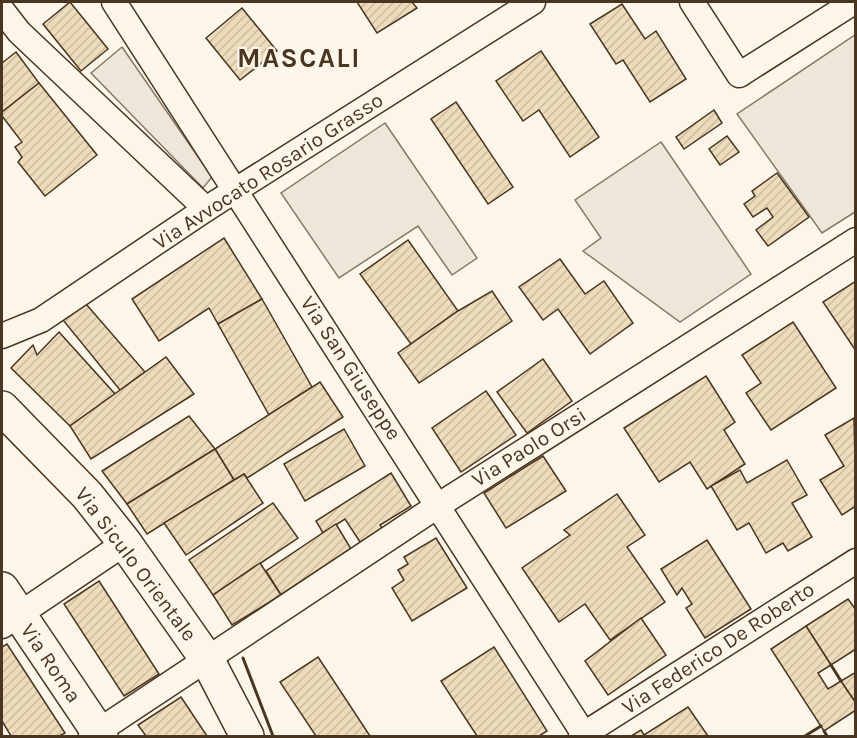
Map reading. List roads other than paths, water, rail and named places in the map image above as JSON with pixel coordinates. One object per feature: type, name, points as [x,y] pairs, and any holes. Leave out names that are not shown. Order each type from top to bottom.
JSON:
[{"type":"main road","name":"Via Siculo Orientale","points":[[2,408],[87,495],[125,543],[208,661],[247,736]]},
{"type":"main road","name":"Via Roma","points":[[7,610],[97,735]]},
{"type":"street","name":"Via San Giuseppe","points":[[114,2],[439,505],[583,736]]},
{"type":"street","name":"Via Avvocato Rosario Grasso","points":[[2,336],[41,320],[206,209],[533,2]]},
{"type":"street","points":[[692,2],[739,75],[854,2]]},
{"type":"street","points":[[2,10],[19,32],[206,209]]},
{"type":"street","name":"Via Paolo Orsi","points":[[97,735],[439,505],[855,240]]},
{"type":"street","points":[[7,610],[125,543]]},
{"type":"street","name":"Via Federico De Roberto","points":[[583,736],[855,561]]},
{"type":"district","name":"MASCALI","points":[[299,58]]}]
